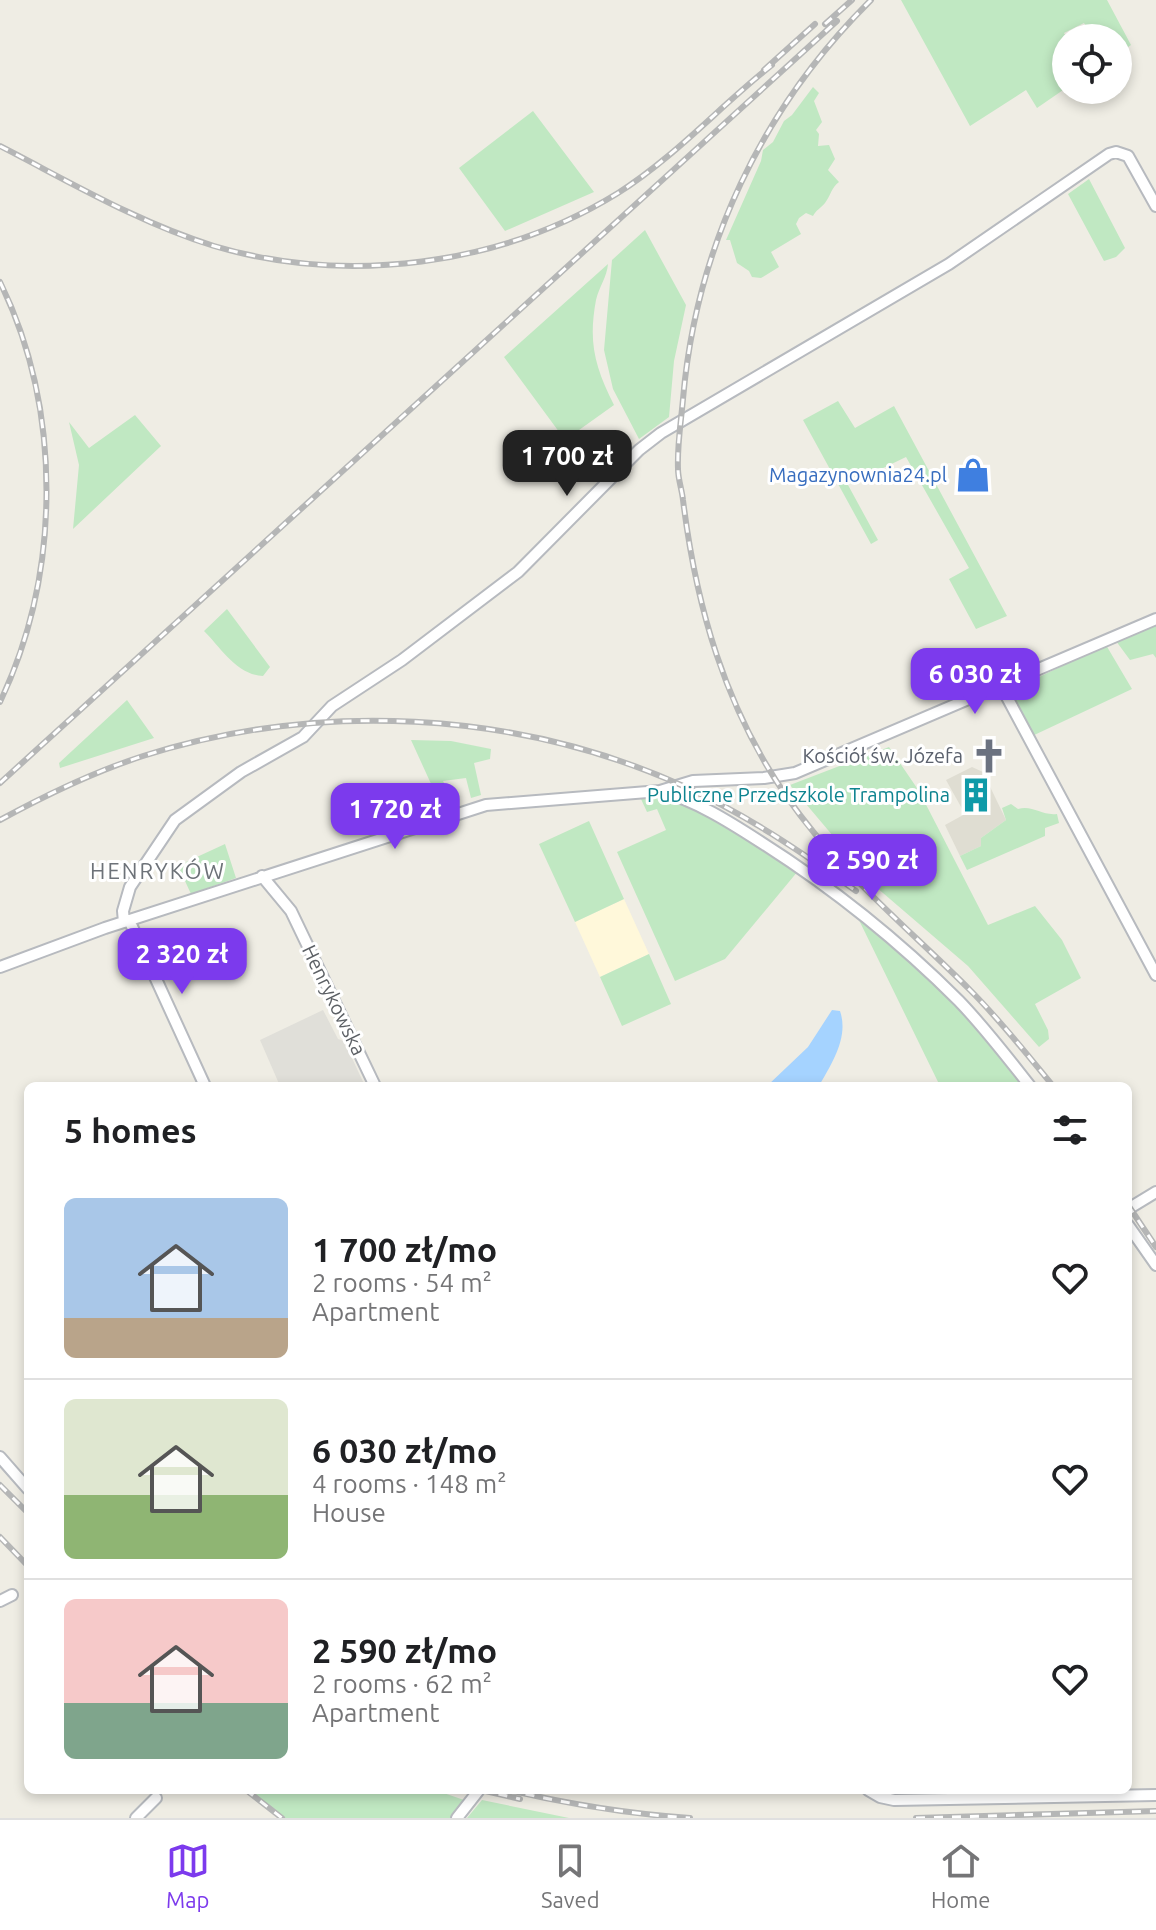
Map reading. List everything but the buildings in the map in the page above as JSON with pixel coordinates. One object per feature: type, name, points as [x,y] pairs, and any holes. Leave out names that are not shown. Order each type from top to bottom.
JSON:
[{"type":"street","points":[[203,1082],[123,911],[130,887],[175,820],[241,772],[303,737],[332,706],[402,660],[518,572],[639,450],[661,433],[949,264],[1109,154],[1116,152],[1128,156],[1156,206]]},
{"type":"street","points":[[0,967],[126,921],[486,805],[660,791],[693,781],[764,778],[795,773],[1156,619]]},
{"type":"street","points":[[1001,686],[1156,975]]},
{"type":"street","points":[[660,791],[685,798],[746,832],[799,866],[856,911],[917,961],[960,1002],[1027,1082]]},
{"type":"street","name":"Henrykowska","points":[[262,876],[291,911],[373,1082]]},
{"type":"street","points":[[1132,1207],[1156,1192]]},
{"type":"street","points":[[1132,1231],[1156,1265]]},
{"type":"street","points":[[0,1457],[24,1484]]},
{"type":"street","points":[[0,1601],[12,1595]]},
{"type":"street","points":[[457,1818],[476,1794]]},
{"type":"street","points":[[875,1794],[894,1800],[1072,1794]]},
{"type":"street","points":[[1129,1794],[1156,1795]]},
{"type":"street","points":[[136,1818],[156,1798]]},
{"type":"shaded area","points":[[972,767],[983,772],[1006,820],[981,838],[981,846],[960,856],[945,825],[965,814],[946,780]]},
{"type":"shaded area","points":[[624,899],[649,954],[600,977],[575,922]]},
{"type":"shaded area","points":[[323,1010],[338,1039],[344,1041],[363,1082],[278,1082],[260,1040]]},
{"type":"green space","points":[[901,0],[1107,0],[1120,24],[1052,24],[1052,98],[1037,108],[1026,90],[970,126]]},
{"type":"green space","points":[[813,87],[819,93],[814,101],[822,122],[816,130],[819,134],[818,146],[829,145],[835,159],[828,170],[839,182],[813,216],[806,213],[799,218],[796,224],[801,234],[771,252],[779,267],[761,278],[752,277],[737,263],[730,240],[726,240],[763,150],[773,142],[784,121]]},
{"type":"green space","points":[[533,111],[594,192],[505,231],[459,168]]},
{"type":"green space","points":[[1089,179],[1125,248],[1116,257],[1104,261],[1068,194]]},
{"type":"green space","points":[[645,230],[686,305],[674,361],[669,417],[639,439],[613,389],[604,350],[612,260]]},
{"type":"green space","points":[[608,264],[596,300],[593,342],[602,379],[614,405],[565,440],[504,357]]},
{"type":"green space","points":[[838,401],[855,428],[894,406],[1007,616],[976,629],[949,579],[969,568],[906,457],[848,485],[878,540],[871,544],[803,420]]},
{"type":"green space","points":[[135,415],[161,446],[73,529],[79,465],[69,422],[89,448]]},
{"type":"green space","points":[[227,609],[270,667],[263,676],[237,666],[204,631]]},
{"type":"green space","points":[[1156,623],[1156,658],[1153,654],[1130,660],[1116,641]]},
{"type":"green space","points":[[1106,645],[1132,689],[1030,737],[1011,698],[1014,689]]},
{"type":"green space","points":[[127,700],[154,738],[60,768],[59,763]]},
{"type":"green space","points":[[411,740],[451,741],[491,749],[490,759],[474,763],[481,795],[471,798],[466,778],[432,786]]},
{"type":"green space","points":[[889,747],[919,791],[988,925],[1035,906],[1062,940],[1081,978],[1035,1004],[1048,1030],[1049,1039],[1039,1047],[968,966],[876,887],[790,785]]},
{"type":"green space","points":[[663,797],[687,805],[798,871],[725,959],[675,981],[617,852],[666,830],[657,809],[647,812],[641,799]]},
{"type":"green space","points":[[1011,804],[1018,809],[1057,814],[1059,823],[1045,828],[1045,836],[967,870],[960,856],[981,846],[981,838],[1006,820],[1002,808]]},
{"type":"green space","points":[[589,821],[624,899],[575,922],[539,844]]},
{"type":"green space","points":[[225,844],[236,878],[191,894],[180,870],[186,862]]},
{"type":"green space","points":[[858,918],[946,992],[979,1027],[1021,1082],[938,1082]]},
{"type":"green space","points":[[649,954],[671,1004],[622,1026],[600,977]]},
{"type":"green space","points":[[255,1794],[447,1794],[464,1800],[450,1818],[284,1818]]},
{"type":"green space","points":[[482,1800],[569,1818],[467,1818]]},
{"type":"water","points":[[832,1010],[840,1011],[841,1040],[821,1082],[771,1082],[808,1047]]},
{"type":"railway","points":[[825,24],[852,0]]},
{"type":"railway","points":[[871,0],[832,42],[797,87],[767,134],[719,234],[690,343],[679,434],[678,473],[689,540],[705,617],[730,692],[746,728],[787,797],[828,850],[981,1001],[1050,1082]]},
{"type":"railway","points":[[0,783],[837,21]]},
{"type":"railway","points":[[764,70],[815,24]]},
{"type":"railway","points":[[0,146],[132,214],[214,246],[265,258],[317,264],[369,266],[422,262],[524,238],[572,218],[618,193],[659,164],[772,65]]},
{"type":"railway","points":[[0,282],[21,332],[35,384],[44,438],[46,492],[43,547],[35,601],[20,652],[0,702]]},
{"type":"railway","points":[[0,820],[106,769],[209,738],[277,727],[346,721],[415,722],[483,728],[551,741],[617,760],[681,785],[749,820],[856,891]]},
{"type":"railway","points":[[1132,1211],[1156,1247]]},
{"type":"railway","points":[[0,1485],[24,1509]]},
{"type":"railway","points":[[0,1537],[24,1562]]},
{"type":"railway","points":[[251,1794],[282,1818]]},
{"type":"railway","points":[[498,1794],[520,1799]]},
{"type":"railway","points":[[526,1794],[598,1808],[690,1818]]},
{"type":"railway","points":[[916,1818],[1156,1811]]},
{"type":"place","name":"Magazynownia24.pl","points":[[973,475]]},
{"type":"place","name":"Kościół św. Józefa","points":[[989,756]]},
{"type":"place","name":"Publiczne Przedszkole Trampolina","points":[[976,795]]},
{"type":"district","name":"HENRYKÓW","points":[[158,871]]}]
